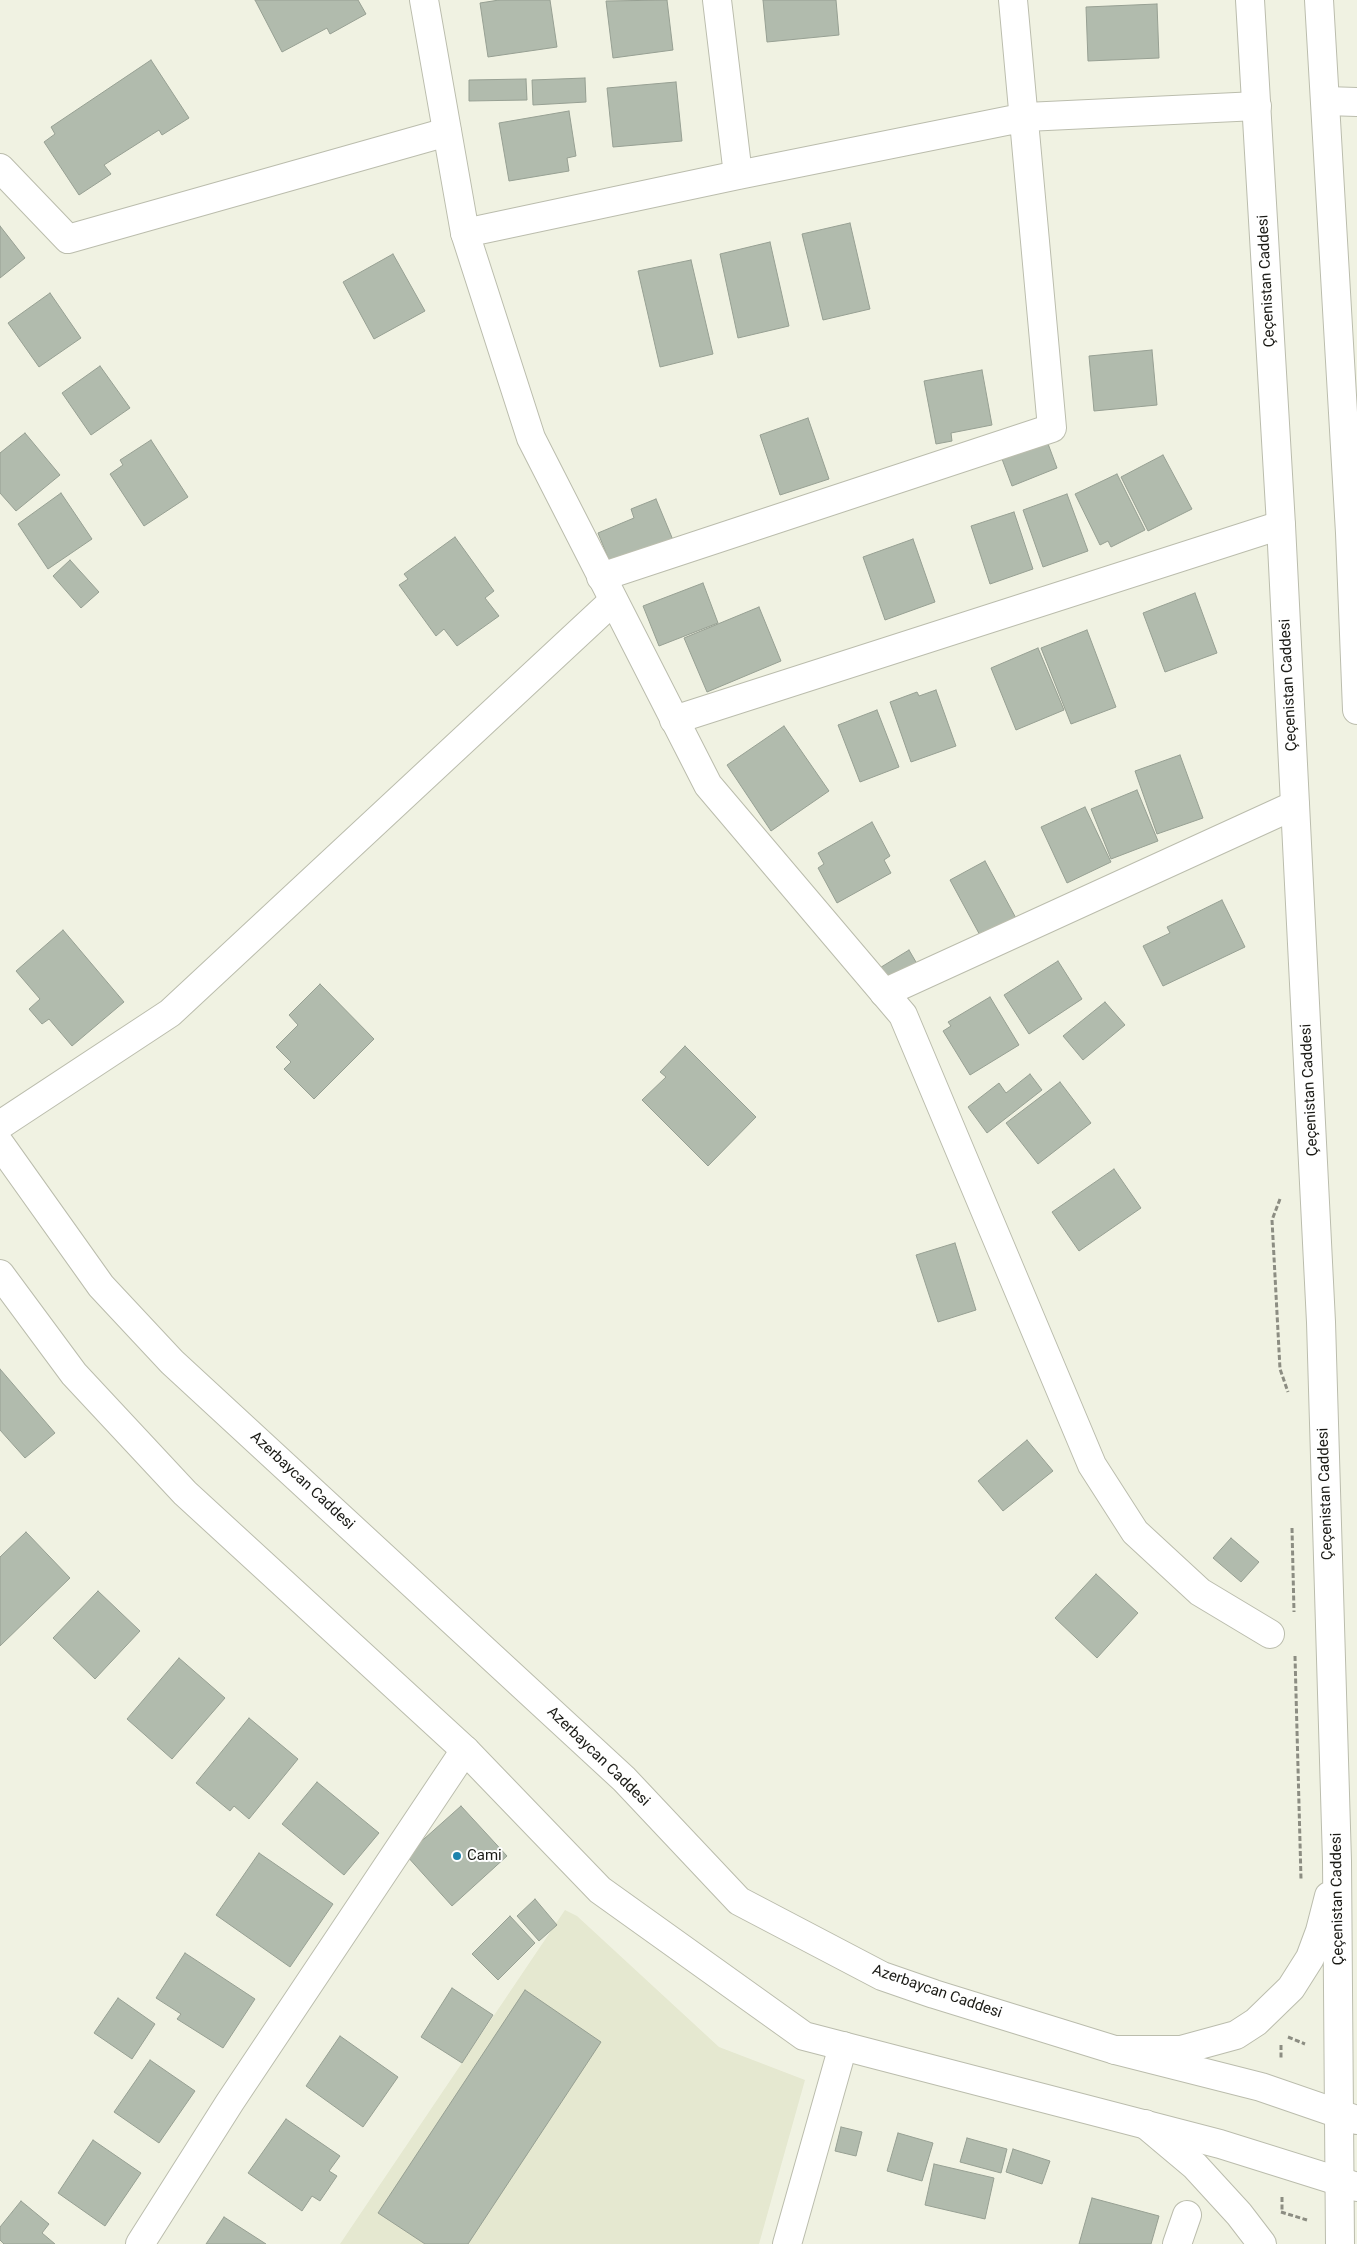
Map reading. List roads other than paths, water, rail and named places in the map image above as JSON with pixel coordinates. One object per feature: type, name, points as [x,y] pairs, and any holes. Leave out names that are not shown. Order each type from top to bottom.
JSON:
[{"type":"street","points":[[424,0],[465,233],[530,438],[674,720],[708,785],[903,1015],[1092,1465],[1135,1532],[1200,1592],[1270,1634]]},
{"type":"street","points":[[717,0],[738,175]]},
{"type":"street","points":[[601,577],[1052,428],[1026,117],[1014,0]]},
{"type":"street","name":"Çeçenistan Caddesi","points":[[1250,0],[1281,525],[1321,1322],[1338,1861],[1339,2058],[1347,2116],[1348,2184],[1340,2238]]},
{"type":"street","points":[[1319,0],[1350,533],[1357,710]]},
{"type":"street","points":[[1326,101],[1357,102]]},
{"type":"street","points":[[465,233],[738,175],[1026,117],[1257,106]]},
{"type":"street","points":[[0,168],[68,239],[447,132]]},
{"type":"street","points":[[674,720],[1281,525]]},
{"type":"street","points":[[0,1125],[170,1013],[613,601]]},
{"type":"street","points":[[884,993],[1295,804]]},
{"type":"street","name":"Azerbaycan Caddesi","points":[[0,1144],[101,1286],[172,1362],[624,1779],[739,1901],[882,1976],[1115,2050],[1261,2087],[1347,2116]]},
{"type":"street","points":[[0,1274],[74,1374],[185,1492],[465,1750],[600,1890],[804,2036],[1220,2144],[1348,2184]]},
{"type":"street","points":[[140,2244],[230,2102],[465,1750]]},
{"type":"street","points":[[1115,2050],[1181,2050],[1236,2035],[1264,2016],[1291,1988],[1310,1958],[1320,1931],[1338,1861]]},
{"type":"street","points":[[787,2244],[843,2046]]},
{"type":"street","points":[[1144,2124],[1195,2166],[1258,2239]]},
{"type":"street","points":[[1177,2244],[1187,2215]]},
{"type":"place","name":"Cami","points":[[457,1856]]}]
